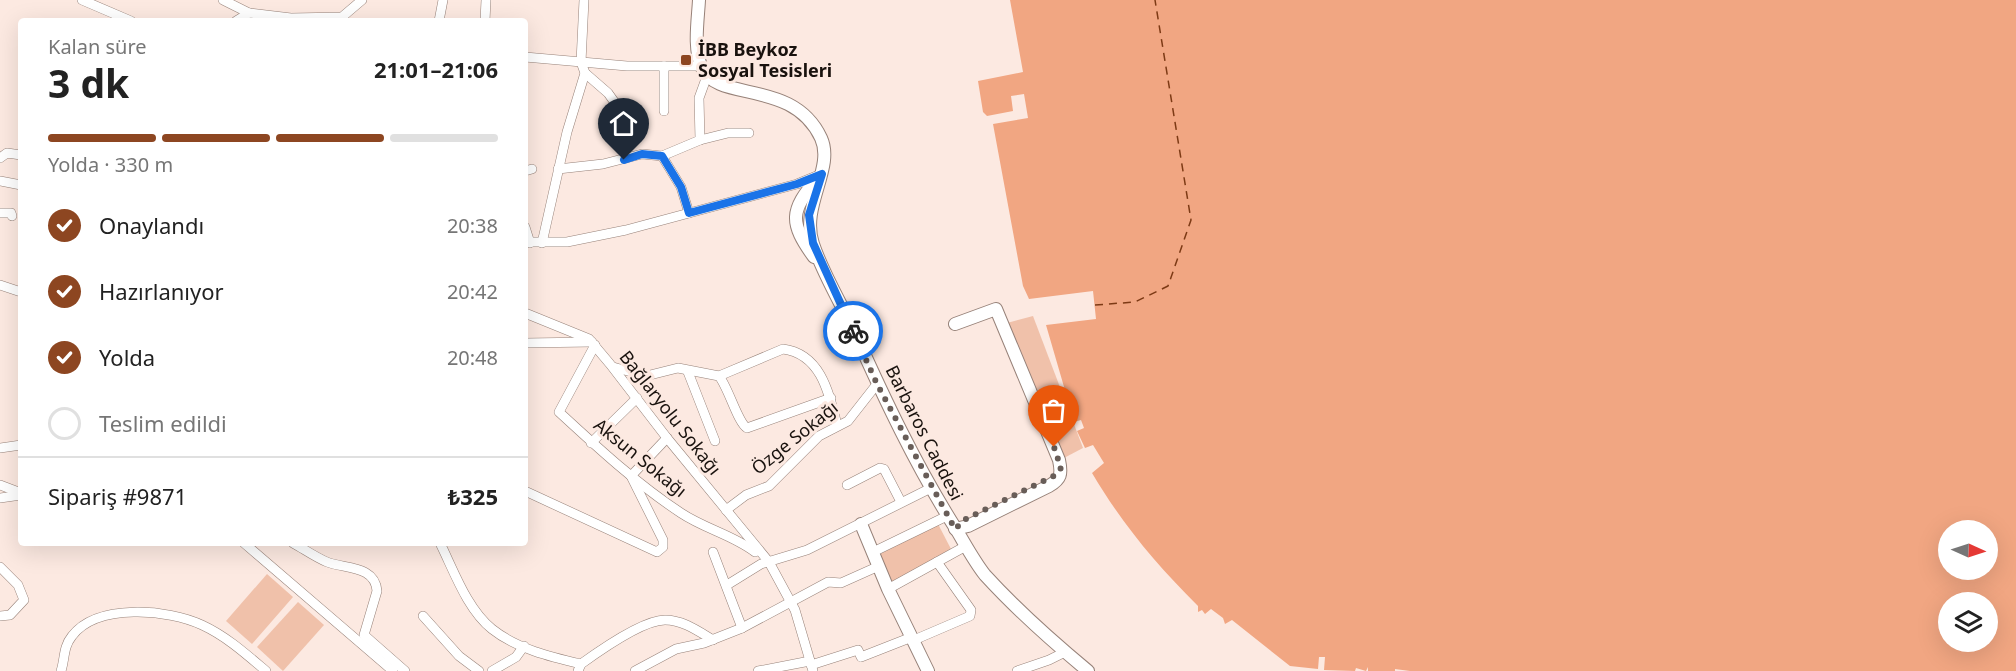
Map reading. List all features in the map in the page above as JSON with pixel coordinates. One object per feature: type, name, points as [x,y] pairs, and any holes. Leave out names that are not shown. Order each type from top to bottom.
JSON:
[{"type":"main road","points":[[699,0],[704,71],[717,83],[791,104],[808,116],[822,140],[822,174]]},
{"type":"main road","name":"Barbaros Caddesi","points":[[822,174],[803,195],[795,214],[796,229],[817,261],[825,268],[877,384],[931,488],[985,574],[1065,652],[1088,671]]},
{"type":"main road","points":[[955,324],[996,309],[1061,468],[1059,480],[968,526],[955,529]]},
{"type":"main road","points":[[861,524],[888,589],[928,671]]},
{"type":"street","points":[[82,0],[124,18]]},
{"type":"street","points":[[223,0],[249,13],[291,18],[342,17],[362,0]]},
{"type":"street","points":[[440,18],[443,0]]},
{"type":"street","points":[[485,18],[486,0]]},
{"type":"street","points":[[584,0],[581,62],[585,73],[608,93],[628,122]]},
{"type":"street","points":[[241,18],[249,13]]},
{"type":"street","points":[[528,57],[664,66],[704,71],[699,98],[700,140]]},
{"type":"street","points":[[664,66],[664,111]]},
{"type":"street","points":[[542,243],[558,168],[585,73]]},
{"type":"street","points":[[558,168],[603,164],[642,154],[662,156],[700,140],[728,133],[749,133]]},
{"type":"street","points":[[0,158],[6,153],[18,155]]},
{"type":"street","points":[[662,156],[681,187],[689,213]]},
{"type":"street","points":[[528,242],[567,242],[626,230],[797,184],[822,174]]},
{"type":"street","points":[[0,181],[18,184]]},
{"type":"street","points":[[0,213],[11,213],[12,216]]},
{"type":"street","points":[[0,285],[18,291]]},
{"type":"street","name":"Bağlaryolu Sokağı","points":[[528,314],[580,335],[594,344],[667,438],[769,562]]},
{"type":"street","points":[[528,343],[594,344]]},
{"type":"street","name":"Aksun Sokağı","points":[[594,344],[559,412],[591,443],[683,515],[740,540],[769,562]]},
{"type":"street","points":[[612,367],[646,376],[672,368],[719,376],[783,349],[790,350],[816,366],[831,398],[837,425]]},
{"type":"street","points":[[688,372],[715,441]]},
{"type":"street","points":[[719,376],[729,389],[741,423],[747,428],[831,398]]},
{"type":"street","name":"Özge Sokağı","points":[[726,510],[746,495],[769,486],[819,436],[848,421],[877,384]]},
{"type":"street","points":[[591,443],[637,398]]},
{"type":"street","points":[[528,492],[657,552],[663,548],[663,540],[631,476],[667,438]]},
{"type":"street","points":[[0,448],[18,445]]},
{"type":"street","points":[[847,485],[880,468],[884,469],[901,502]]},
{"type":"street","points":[[0,485],[18,493]]},
{"type":"street","points":[[726,585],[760,564],[807,550],[931,488]]},
{"type":"street","points":[[0,498],[18,495]]},
{"type":"street","points":[[873,552],[947,516]]},
{"type":"street","points":[[247,546],[393,671]]},
{"type":"street","points":[[298,546],[329,563],[356,568],[371,576],[377,591],[364,635],[405,671]]},
{"type":"street","points":[[442,546],[470,602],[492,629],[540,655],[580,667],[638,630],[664,620],[684,623],[713,640]]},
{"type":"street","points":[[888,589],[966,546]]},
{"type":"street","points":[[713,552],[742,628]]},
{"type":"street","points":[[769,562],[790,601],[811,666]]},
{"type":"street","points":[[758,671],[811,666],[858,650],[861,657],[970,615],[971,610],[938,562]]},
{"type":"street","points":[[635,671],[676,649],[713,640],[742,628],[828,582],[841,583],[879,566]]},
{"type":"street","points":[[0,567],[18,585],[24,600],[10,615],[0,616]]},
{"type":"street","points":[[61,671],[64,652],[70,638],[80,627],[110,615],[129,612],[171,616],[204,626],[230,642],[266,671]]},
{"type":"street","points":[[423,616],[459,656],[479,671]]},
{"type":"street","points":[[492,671],[516,657],[524,646]]},
{"type":"street","points":[[1017,671],[1065,652]]},
{"type":"shaded area","points":[[1010,0],[2016,0],[2016,671],[1410,671],[1395,669],[1395,671],[1368,671],[1368,667],[1366,671],[1356,668],[1355,671],[1324,670],[1325,657],[1319,657],[1318,669],[1290,666],[1232,620],[1225,624],[1223,618],[1211,609],[1205,614],[1202,610],[1198,612],[1198,606],[1140,543],[1092,473],[1104,463],[1093,445],[1085,448],[1077,431],[1084,428],[1081,420],[1074,422],[1066,405],[1069,404],[1046,325],[1096,319],[1093,291],[1029,299],[1023,286],[993,124],[1028,118],[1024,94],[1011,96],[1013,111],[987,116],[983,112],[978,81],[1023,72]]},
{"type":"shaded area","points":[[1033,316],[1083,448],[1062,459],[1007,323]]},
{"type":"shaded area","points":[[938,524],[952,551],[891,583],[878,555]]},
{"type":"shaded area","points":[[267,574],[293,597],[252,644],[226,621]]},
{"type":"shaded area","points":[[298,602],[324,625],[283,671],[257,647]]},
{"type":"ferry route","points":[[1095,305],[1135,302],[1168,286],[1191,220],[1155,0]]},
{"type":"way so far","points":[[853,331],[877,384],[955,529],[966,519],[1058,473],[1061,468],[1054,447]]},
{"type":"place","name":"İBB Beykoz Sosyal Tesisleri","points":[[686,60]]},
{"type":"route","points":[[624,160],[642,154],[662,156],[681,187],[689,213],[797,184],[822,174],[809,215],[813,243],[853,331]]}]
